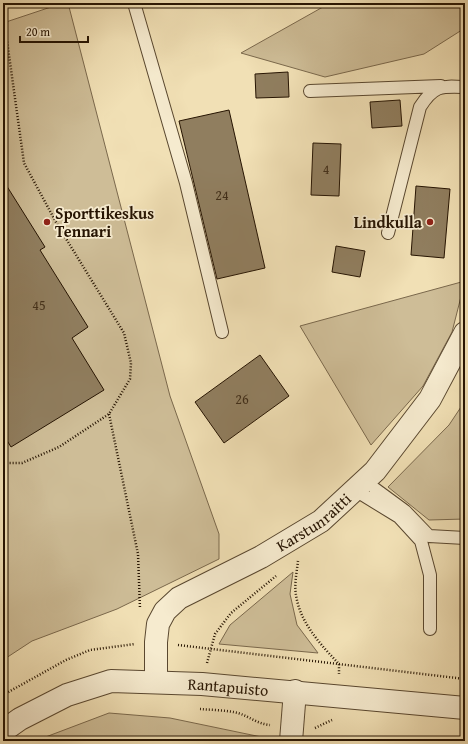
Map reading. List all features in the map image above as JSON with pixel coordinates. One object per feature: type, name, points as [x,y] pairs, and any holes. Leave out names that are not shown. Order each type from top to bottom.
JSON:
[{"type":"street","name":"Karstunraitti","points":[[156,681],[156,642],[158,624],[165,611],[179,598],[261,557],[322,521],[365,489],[375,472],[430,399],[465,333]]},
{"type":"street","name":"Rantapuisto","points":[[3,731],[20,719],[67,695],[111,681],[156,681],[296,691],[465,708]]},
{"type":"street","points":[[292,734],[296,691]]},
{"type":"lane","points":[[134,3],[186,183],[222,332]]},
{"type":"lane","points":[[310,91],[441,86],[465,87]]},
{"type":"lane","points":[[388,234],[420,107],[427,96],[441,86]]},
{"type":"lane","points":[[365,489],[405,511],[429,536],[465,538]]},
{"type":"lane","points":[[365,489],[399,517],[421,541],[430,575],[430,629]]},
{"type":"path","points":[[3,12],[24,163],[57,224],[124,333],[131,363],[130,379],[110,414],[59,447],[22,463],[3,463]]},
{"type":"path","points":[[110,414],[138,554],[140,614]]},
{"type":"path","points":[[197,708],[236,712],[249,717],[260,724],[292,734],[317,728],[326,721],[334,719],[338,712],[340,695],[339,664],[322,646],[304,620],[296,594],[298,558]]},
{"type":"path","points":[[3,695],[66,660],[90,650],[156,642],[465,679]]},
{"type":"shaded area","points":[[63,3],[68,3],[170,396],[219,534],[219,559],[117,609],[32,641],[3,660],[3,23]]},
{"type":"shaded area","points":[[330,3],[465,3],[465,28],[424,54],[325,77],[241,53]]},
{"type":"shaded area","points":[[465,281],[452,332],[423,386],[371,445],[300,326]]},
{"type":"shaded area","points":[[465,401],[465,519],[429,520],[388,487],[449,425]]},
{"type":"shaded area","points":[[293,572],[290,594],[297,625],[318,653],[219,644],[230,625]]},
{"type":"shaded area","points":[[109,713],[170,718],[271,739],[271,741],[35,741]]},
{"type":"building","points":[[288,72],[289,97],[256,98],[255,74]]},
{"type":"building","points":[[400,100],[402,126],[372,128],[370,102]]},
{"type":"building","points":[[229,110],[265,268],[217,279],[179,121]]},
{"type":"building","points":[[313,143],[341,144],[339,196],[311,195]]},
{"type":"building","name":"Sporttikeskus Tennari","points":[[3,180],[45,247],[40,250],[88,327],[72,338],[104,390],[11,447],[3,434]]},
{"type":"building","name":"Lindkulla","points":[[416,186],[450,189],[444,258],[411,255]]},
{"type":"building","points":[[336,246],[365,251],[360,277],[332,272]]},
{"type":"building","points":[[260,355],[289,396],[224,443],[195,402]]},
{"type":"place","name":"Sporttikeskus Tennari","points":[[47,222]]},
{"type":"place","name":"Lindkulla","points":[[430,222]]}]
